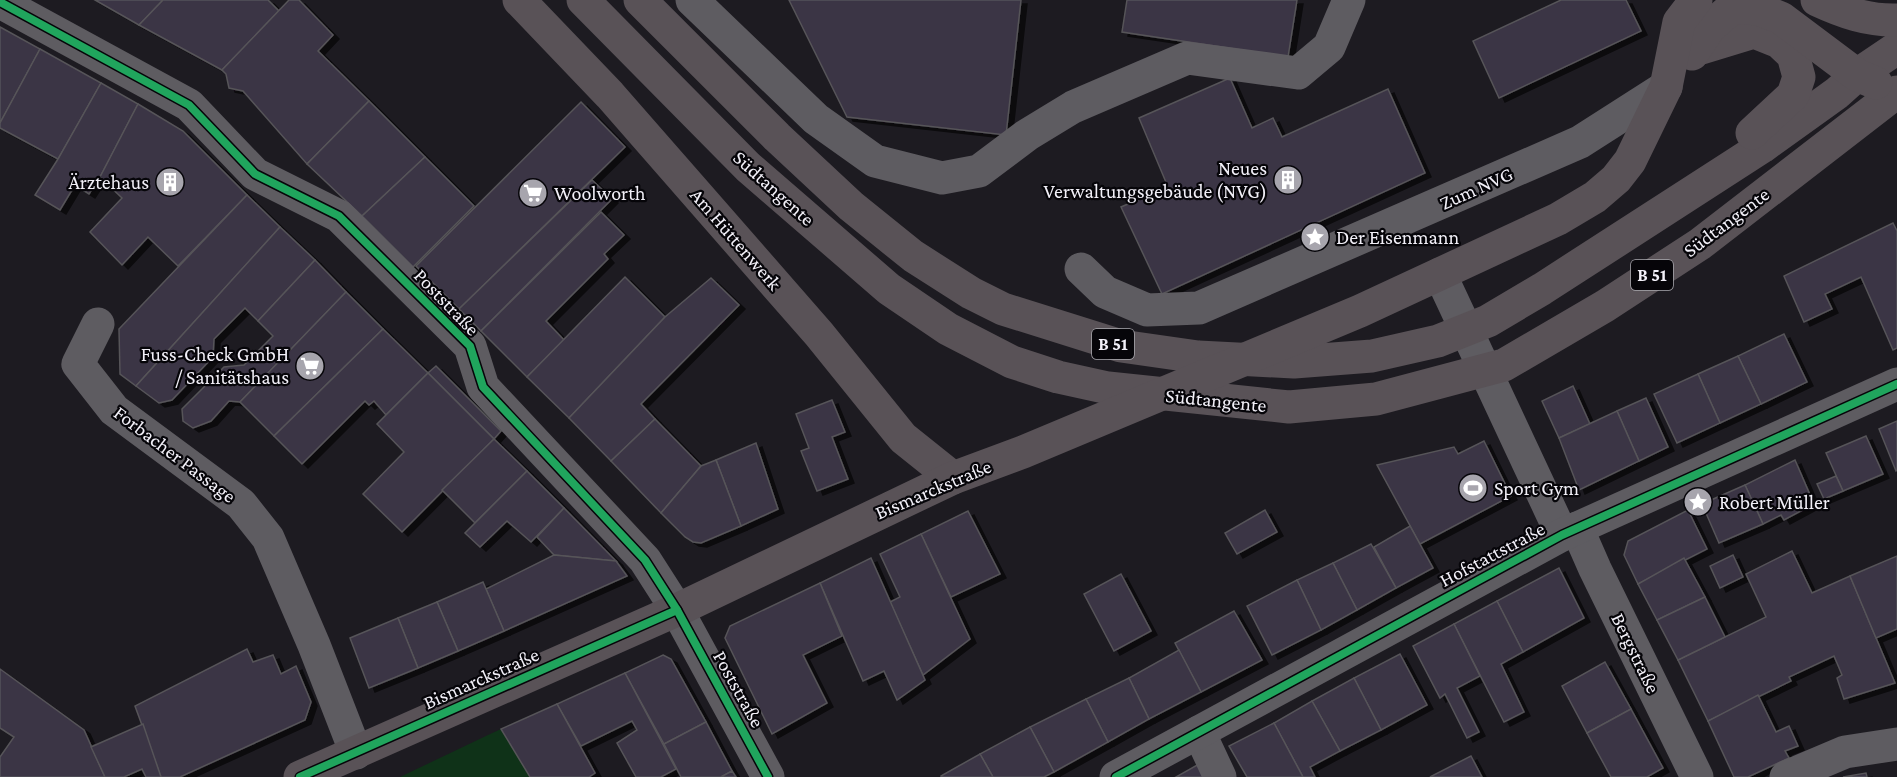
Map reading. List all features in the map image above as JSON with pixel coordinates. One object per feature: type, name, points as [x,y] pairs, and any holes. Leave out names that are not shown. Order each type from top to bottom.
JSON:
[{"type":"main road","name":"Am Hüttenwerk","points":[[519,0],[610,95],[819,334],[903,438],[953,478]]},
{"type":"main road","name":"Südtangente","points":[[583,0],[748,167],[889,289],[948,329],[1012,362],[1058,377],[1108,388],[1289,407],[1376,399],[1504,365],[1605,306],[1700,244],[1897,92]]},
{"type":"main road","name":"Südtangente","points":[[640,0],[785,145],[851,206],[913,256],[971,293],[1003,309],[1121,346],[1198,357],[1294,362],[1372,356],[1438,341],[1488,321],[1542,289],[1762,147],[1847,84]]},
{"type":"main road","points":[[1666,87],[1679,22],[1696,0]]},
{"type":"main road","points":[[1817,0],[1863,18],[1897,20]]},
{"type":"main road","points":[[1666,87],[1710,27],[1733,7],[1758,9],[1781,18],[1847,84],[1897,92]]},
{"type":"main road","points":[[1668,208],[1793,95],[1799,77],[1794,55],[1779,42],[1754,32],[1695,50]]},
{"type":"main road","name":"B 51","points":[[1847,84],[1897,48]]},
{"type":"main road","name":"Bismarckstraße","points":[[300,777],[677,610],[953,478],[1023,452],[1360,311],[1558,219],[1595,197],[1616,179],[1630,161],[1666,87]]},
{"type":"street","points":[[692,0],[816,119],[875,161],[942,178],[979,171],[1027,135],[1073,106],[1187,58],[1298,73],[1329,47],[1349,0]]},
{"type":"street","name":"Poststraße","points":[[0,2],[189,105],[255,174],[339,216],[470,346],[483,387],[645,561],[677,610],[768,777]]},
{"type":"street","name":"Zum NVG","points":[[1081,269],[1105,292],[1147,310],[1199,308],[1581,142],[1666,87]]},
{"type":"street","name":"Bergstraße","points":[[1440,274],[1511,426],[1570,532],[1595,569],[1697,777]]},
{"type":"street","name":"Forbacher Passage","points":[[98,324],[78,364],[114,410],[241,504],[268,538],[314,645],[356,753]]},
{"type":"street","name":"Hofstattstraße","points":[[1116,777],[1460,589],[1570,532],[1897,384]]},
{"type":"street","points":[[1198,732],[1220,777]]},
{"type":"street","points":[[1786,777],[1845,752],[1897,744]]},
{"type":"green space","points":[[501,729],[530,777],[400,777],[488,735]]},
{"type":"building","points":[[95,0],[163,0],[139,25]]},
{"type":"building","points":[[163,0],[268,0],[279,11],[222,70],[139,25]]},
{"type":"building","points":[[289,0],[299,0],[333,35],[318,51],[369,101],[307,164],[243,91],[229,88],[226,74],[222,70]]},
{"type":"building","points":[[789,0],[1021,0],[1006,135],[847,117]]},
{"type":"building","points":[[1127,0],[1297,0],[1288,57],[1122,32]]},
{"type":"building","points":[[1561,0],[1626,0],[1641,31],[1499,98],[1473,41]]},
{"type":"building","points":[[0,27],[40,49],[0,123]]},
{"type":"building","points":[[40,49],[101,83],[58,159],[0,128],[0,123]]},
{"type":"building","name":"Neues Verwaltungsgebäude (NVG)","points":[[1230,78],[1252,128],[1273,118],[1282,137],[1388,89],[1425,173],[1162,294],[1121,207],[1168,187],[1139,118]]},
{"type":"building","points":[[101,83],[138,104],[89,194],[75,185],[60,210],[35,195]]},
{"type":"building","points":[[369,101],[425,157],[362,216],[307,164]]},
{"type":"building","name":"Woolworth","points":[[581,102],[625,147],[459,309],[416,266]]},
{"type":"building","name":"Ärztehaus","points":[[138,104],[183,131],[247,195],[178,266],[148,237],[122,265],[90,232],[122,198],[100,177]]},
{"type":"building","points":[[425,157],[474,206],[413,267],[362,216]]},
{"type":"building","points":[[592,180],[612,199],[481,331],[459,309]]},
{"type":"building","points":[[247,195],[280,227],[136,386],[120,374],[119,329]]},
{"type":"building","points":[[601,212],[624,235],[604,254],[608,259],[546,321],[564,340],[527,377],[481,331]]},
{"type":"building","points":[[1893,223],[1897,231],[1897,348],[1893,350],[1861,277],[1825,294],[1832,309],[1804,322],[1784,276]]},
{"type":"building","points":[[280,227],[315,260],[258,321],[245,308],[214,339],[213,357],[172,400],[159,403],[136,386]]},
{"type":"building","points":[[315,260],[346,292],[240,402],[229,401],[211,421],[193,428],[183,421],[182,409],[224,367],[244,365],[273,336],[258,321]]},
{"type":"building","points":[[625,277],[665,317],[569,418],[527,377]]},
{"type":"building","points":[[711,278],[739,305],[641,404],[655,419],[611,461],[569,418],[665,317]]},
{"type":"building","name":"Fuss-Check GmbH / Sanitätshaus","points":[[346,292],[383,329],[274,436],[240,402]]},
{"type":"building","points":[[383,329],[428,373],[386,415],[374,401],[369,405],[365,401],[302,464],[274,436]]},
{"type":"building","points":[[1784,334],[1807,382],[1761,404],[1738,356]]},
{"type":"building","points":[[1738,356],[1761,404],[1720,423],[1698,374]]},
{"type":"building","points":[[436,366],[501,431],[494,439],[428,373]]},
{"type":"building","points":[[428,373],[494,439],[402,532],[363,494],[404,452],[377,424]]},
{"type":"building","points":[[1698,374],[1720,423],[1677,443],[1654,394]]},
{"type":"building","points":[[1573,386],[1590,424],[1559,438],[1542,401]]},
{"type":"building","points":[[1646,398],[1668,447],[1639,461],[1617,411]]},
{"type":"building","points":[[832,400],[845,432],[832,437],[848,479],[817,491],[801,451],[809,448],[796,414]]},
{"type":"building","points":[[1617,411],[1639,461],[1579,490],[1559,438]]},
{"type":"building","points":[[655,419],[701,466],[661,513],[611,461]]},
{"type":"building","points":[[1897,421],[1897,470],[1896,471],[1879,429]]},
{"type":"building","points":[[1866,436],[1883,474],[1843,491],[1826,453]]},
{"type":"building","points":[[494,439],[527,471],[475,523],[442,490]]},
{"type":"building","points":[[1484,441],[1511,496],[1420,544],[1377,465],[1454,447],[1458,454]]},
{"type":"building","points":[[756,443],[778,509],[741,526],[716,460]]},
{"type":"building","points":[[716,460],[741,526],[701,543],[693,542],[661,513],[701,466]]},
{"type":"building","points":[[1795,460],[1814,504],[1784,520],[1781,515],[1763,524],[1745,485]]},
{"type":"building","points":[[527,471],[564,508],[531,542],[507,521],[480,547],[465,533]]},
{"type":"building","points":[[1836,476],[1843,491],[1824,499],[1817,484]]},
{"type":"building","points":[[1745,485],[1763,524],[1719,543],[1702,504]]},
{"type":"building","points":[[564,508],[616,561],[554,555],[537,537]]},
{"type":"building","points":[[1265,510],[1277,532],[1237,554],[1225,533]]},
{"type":"building","points":[[1688,510],[1707,549],[1638,584],[1624,555],[1628,541]]},
{"type":"building","points":[[968,511],[1000,574],[951,597],[921,534]]},
{"type":"building","points":[[1410,526],[1433,568],[1396,588],[1374,547]]},
{"type":"building","points":[[921,534],[970,639],[923,675],[890,602],[900,597],[880,554]]},
{"type":"building","points":[[1371,544],[1396,588],[1357,610],[1333,563]]},
{"type":"building","points":[[1792,551],[1812,593],[1850,576],[1895,683],[1844,699],[1837,678],[1842,675],[1834,656],[1789,677],[1791,681],[1708,721],[1678,660],[1766,617],[1746,574]]},
{"type":"building","points":[[554,555],[616,561],[627,576],[504,631],[486,589]]},
{"type":"building","points":[[1733,555],[1743,577],[1720,588],[1710,566]]},
{"type":"building","points":[[1897,556],[1897,629],[1876,638],[1850,576]]},
{"type":"building","points":[[871,558],[925,680],[897,700],[884,671],[863,681],[820,583]]},
{"type":"building","points":[[1684,558],[1705,597],[1657,620],[1638,584]]},
{"type":"building","points":[[1333,563],[1357,610],[1321,630],[1297,580]]},
{"type":"building","points":[[1559,568],[1584,618],[1523,652],[1497,601]]},
{"type":"building","points":[[1121,574],[1151,631],[1114,651],[1084,594]]},
{"type":"building","points":[[1297,580],[1321,630],[1272,655],[1247,606]]},
{"type":"building","points":[[483,582],[504,631],[458,651],[437,602]]},
{"type":"building","points":[[820,583],[842,636],[803,655],[827,703],[772,734],[725,638],[730,626]]},
{"type":"building","points":[[1705,597],[1725,637],[1678,660],[1657,620]]},
{"type":"building","points":[[1497,601],[1523,652],[1501,664],[1524,712],[1504,722],[1454,624]]},
{"type":"building","points":[[437,602],[458,651],[418,668],[398,618]]},
{"type":"building","points":[[1234,611],[1262,660],[1201,692],[1175,643]]},
{"type":"building","points":[[398,618],[418,668],[369,688],[350,638]]},
{"type":"building","points":[[1454,624],[1480,676],[1457,688],[1479,732],[1467,738],[1445,694],[1440,698],[1413,646]]},
{"type":"building","points":[[247,649],[253,662],[273,655],[281,674],[296,666],[311,702],[305,720],[180,777],[161,777],[135,706]]},
{"type":"building","points":[[1179,650],[1201,692],[1149,719],[1129,678]]},
{"type":"building","points":[[1400,654],[1427,705],[1381,730],[1354,678]]},
{"type":"building","points":[[663,655],[671,659],[706,722],[664,744],[625,673]]},
{"type":"building","points":[[1605,662],[1631,709],[1587,733],[1562,686]]},
{"type":"building","points":[[0,669],[84,730],[105,777],[0,777],[0,757],[14,737],[0,728]]},
{"type":"building","points":[[625,673],[676,769],[661,777],[636,777],[617,743],[637,730],[632,721],[581,746],[557,704]]},
{"type":"building","points":[[1129,678],[1149,719],[1108,742],[1086,699]]},
{"type":"building","points":[[1354,678],[1381,730],[1340,751],[1312,701]]},
{"type":"building","points":[[1758,695],[1776,732],[1789,726],[1798,746],[1785,751],[1789,758],[1748,777],[1734,777],[1708,721]]},
{"type":"building","points":[[1086,699],[1108,742],[1054,772],[1030,727]]},
{"type":"building","points":[[1312,701],[1340,751],[1310,767],[1315,777],[1303,777],[1274,723]]},
{"type":"building","points":[[557,704],[595,773],[589,777],[530,777],[501,729]]},
{"type":"building","points":[[1631,709],[1663,768],[1647,777],[1611,777],[1587,733]]},
{"type":"building","points":[[706,722],[732,771],[721,777],[681,777],[664,744]]},
{"type":"building","points":[[1274,723],[1303,777],[1247,777],[1229,746]]},
{"type":"building","points":[[143,724],[161,777],[146,777],[142,769],[124,777],[105,777],[91,747]]},
{"type":"building","points":[[1030,727],[1054,772],[1044,777],[993,777],[980,754]]},
{"type":"building","points":[[980,754],[993,777],[941,777],[941,776]]},
{"type":"building","points":[[1471,756],[1482,777],[1430,777]]},
{"type":"building","points":[[1199,764],[1206,777],[1176,777]]},
{"type":"building","points":[[732,771],[736,777],[721,777]]},
{"type":"building","points":[[1866,773],[1867,777],[1843,777]]},
{"type":"cycle path","points":[[0,2],[189,105],[255,174],[339,216],[470,346],[483,387],[645,560],[677,610],[768,777]]},
{"type":"cycle path","points":[[1116,777],[1562,535],[1897,384]]},
{"type":"cycle path","points":[[300,777],[677,610]]},
{"type":"place","name":"Neues Verwaltungsgebäude (NVG)","points":[[1288,180]]},
{"type":"place","name":"Ärztehaus","points":[[170,182]]},
{"type":"place","name":"Woolworth","points":[[533,193]]},
{"type":"place","name":"Der Eisenmann","points":[[1315,237]]},
{"type":"place","name":"Fuss-Check GmbH / Sanitätshaus","points":[[310,366]]},
{"type":"place","name":"Sport Gym","points":[[1473,488]]},
{"type":"place","name":"Robert Müller","points":[[1698,502]]}]
